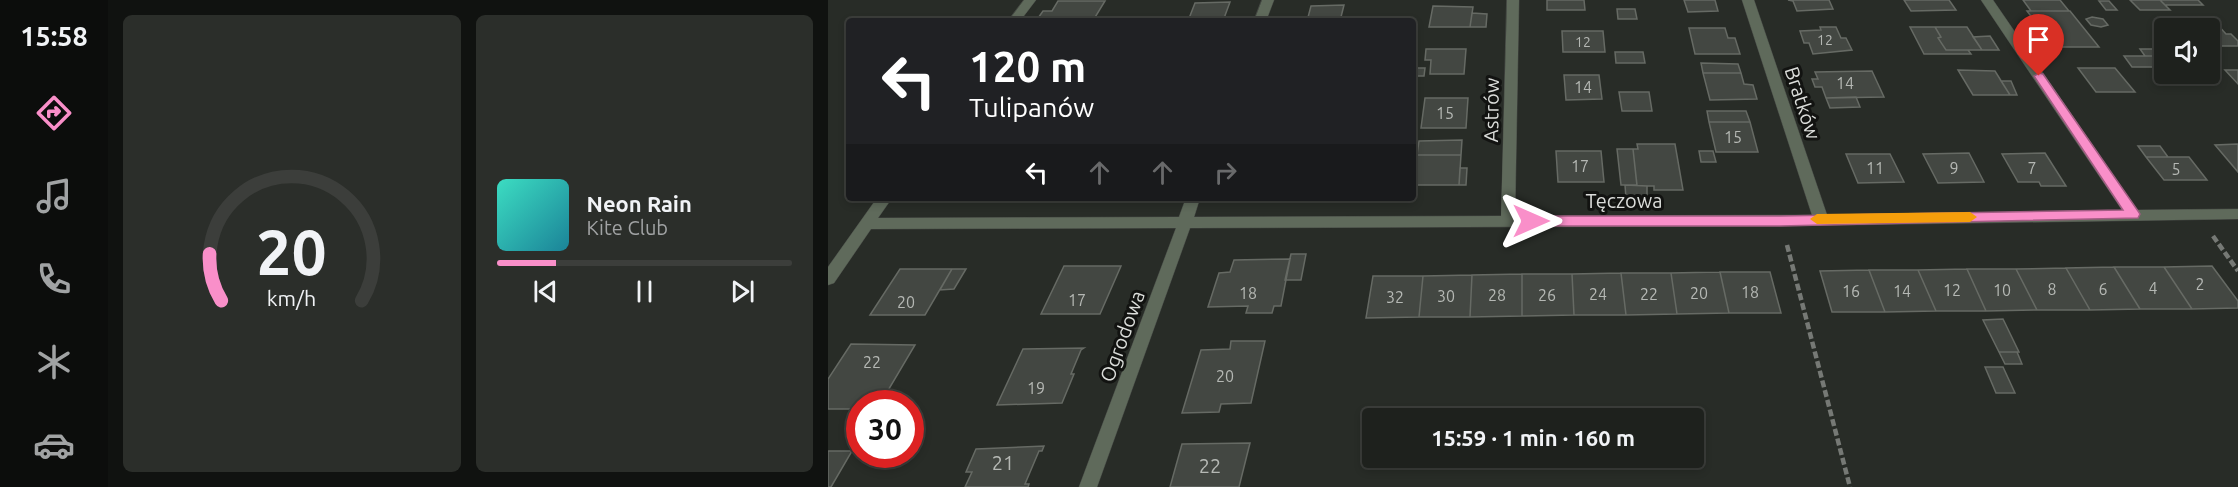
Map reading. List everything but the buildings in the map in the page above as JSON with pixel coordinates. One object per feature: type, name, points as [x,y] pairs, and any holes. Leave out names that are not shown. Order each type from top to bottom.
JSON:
[{"type":"street","points":[[1016,18],[1030,0]]},
{"type":"street","points":[[1261,18],[1268,0]]},
{"type":"street","name":"Astrów","points":[[1508,221],[1513,0]]},
{"type":"street","name":"Bratków","points":[[1748,0],[1821,219]]},
{"type":"street","points":[[1987,0],[2133,214]]},
{"type":"street","points":[[828,279],[883,201]]},
{"type":"street","name":"Ogrodowa","points":[[1088,487],[1170,268],[1192,201]]},
{"type":"street","name":"Tęczowa","points":[[867,224],[1780,221],[2238,214]]},
{"type":"path","points":[[1780,221],[1850,487]]},
{"type":"path","points":[[2213,236],[2238,271]]},
{"type":"slow traffic","points":[[1817,219],[1970,217]]},
{"type":"route","points":[[1531,221],[1780,221],[2133,214],[2039,76]]}]
